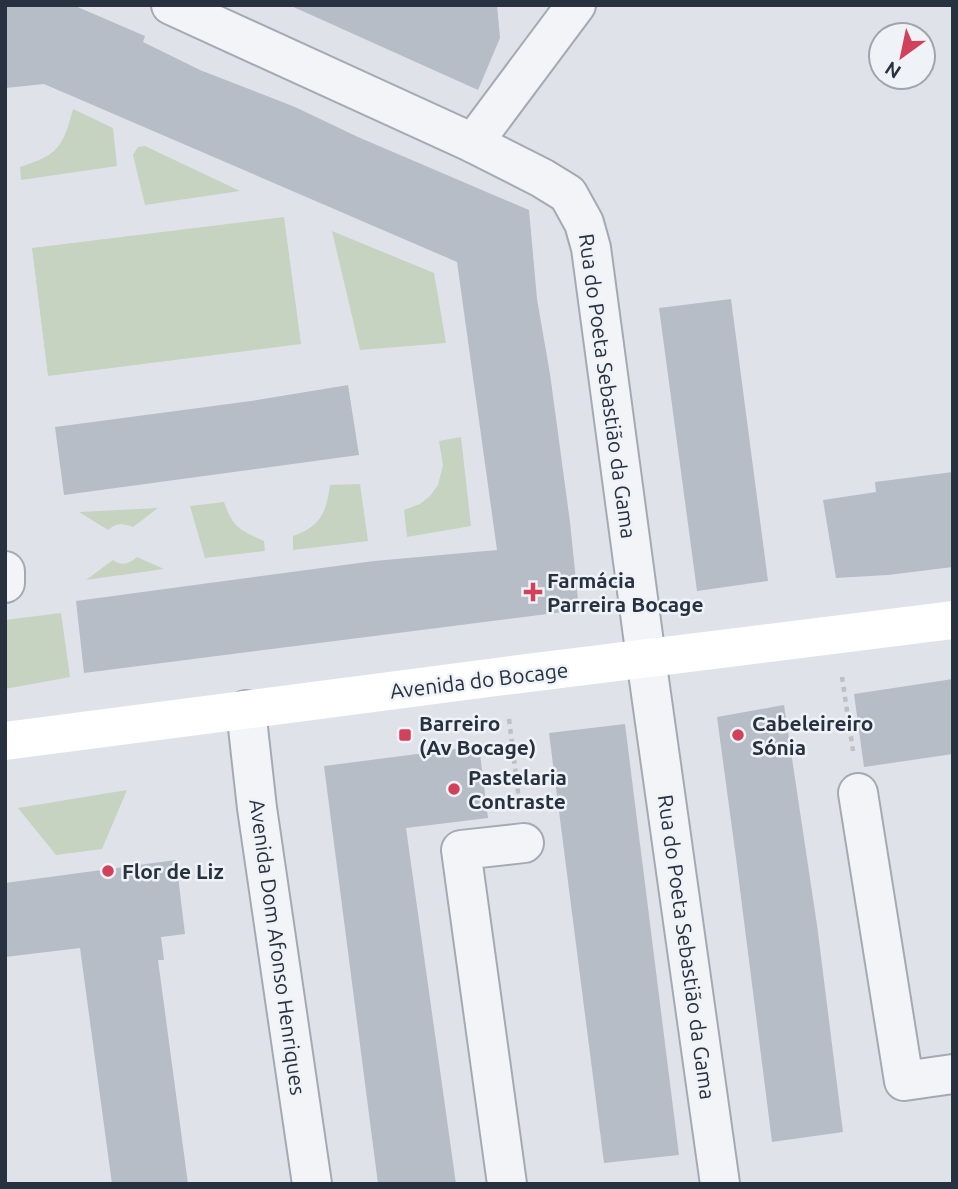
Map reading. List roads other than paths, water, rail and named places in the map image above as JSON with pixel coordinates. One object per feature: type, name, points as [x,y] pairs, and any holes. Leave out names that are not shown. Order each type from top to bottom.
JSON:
[{"type":"main road","name":"Avenida do Bocage","points":[[5,741],[953,620]]},
{"type":"street","name":"Rua do Poeta Sebastião da Gama","points":[[171,5],[473,143],[568,194],[584,223],[591,248],[720,1184]]},
{"type":"street","points":[[473,143],[576,5]]},
{"type":"street","points":[[5,571],[5,583]]},
{"type":"street","name":"Avenida Dom Afonso Henriques","points":[[246,710],[257,808],[312,1184]]},
{"type":"street","points":[[858,793],[904,1081],[953,1074]]},
{"type":"street","points":[[507,1184],[461,850],[524,843]]},
{"type":"place","name":"Farmácia Parreira Bocage","points":[[533,592]]},
{"type":"place","name":"Barreiro (Av Bocage)","points":[[405,735]]},
{"type":"place","name":"Cabeleireiro Sónia","points":[[738,735]]},
{"type":"place","name":"Pastelaria Contraste","points":[[454,789]]},
{"type":"place","name":"Flor de Liz","points":[[108,871]]}]
